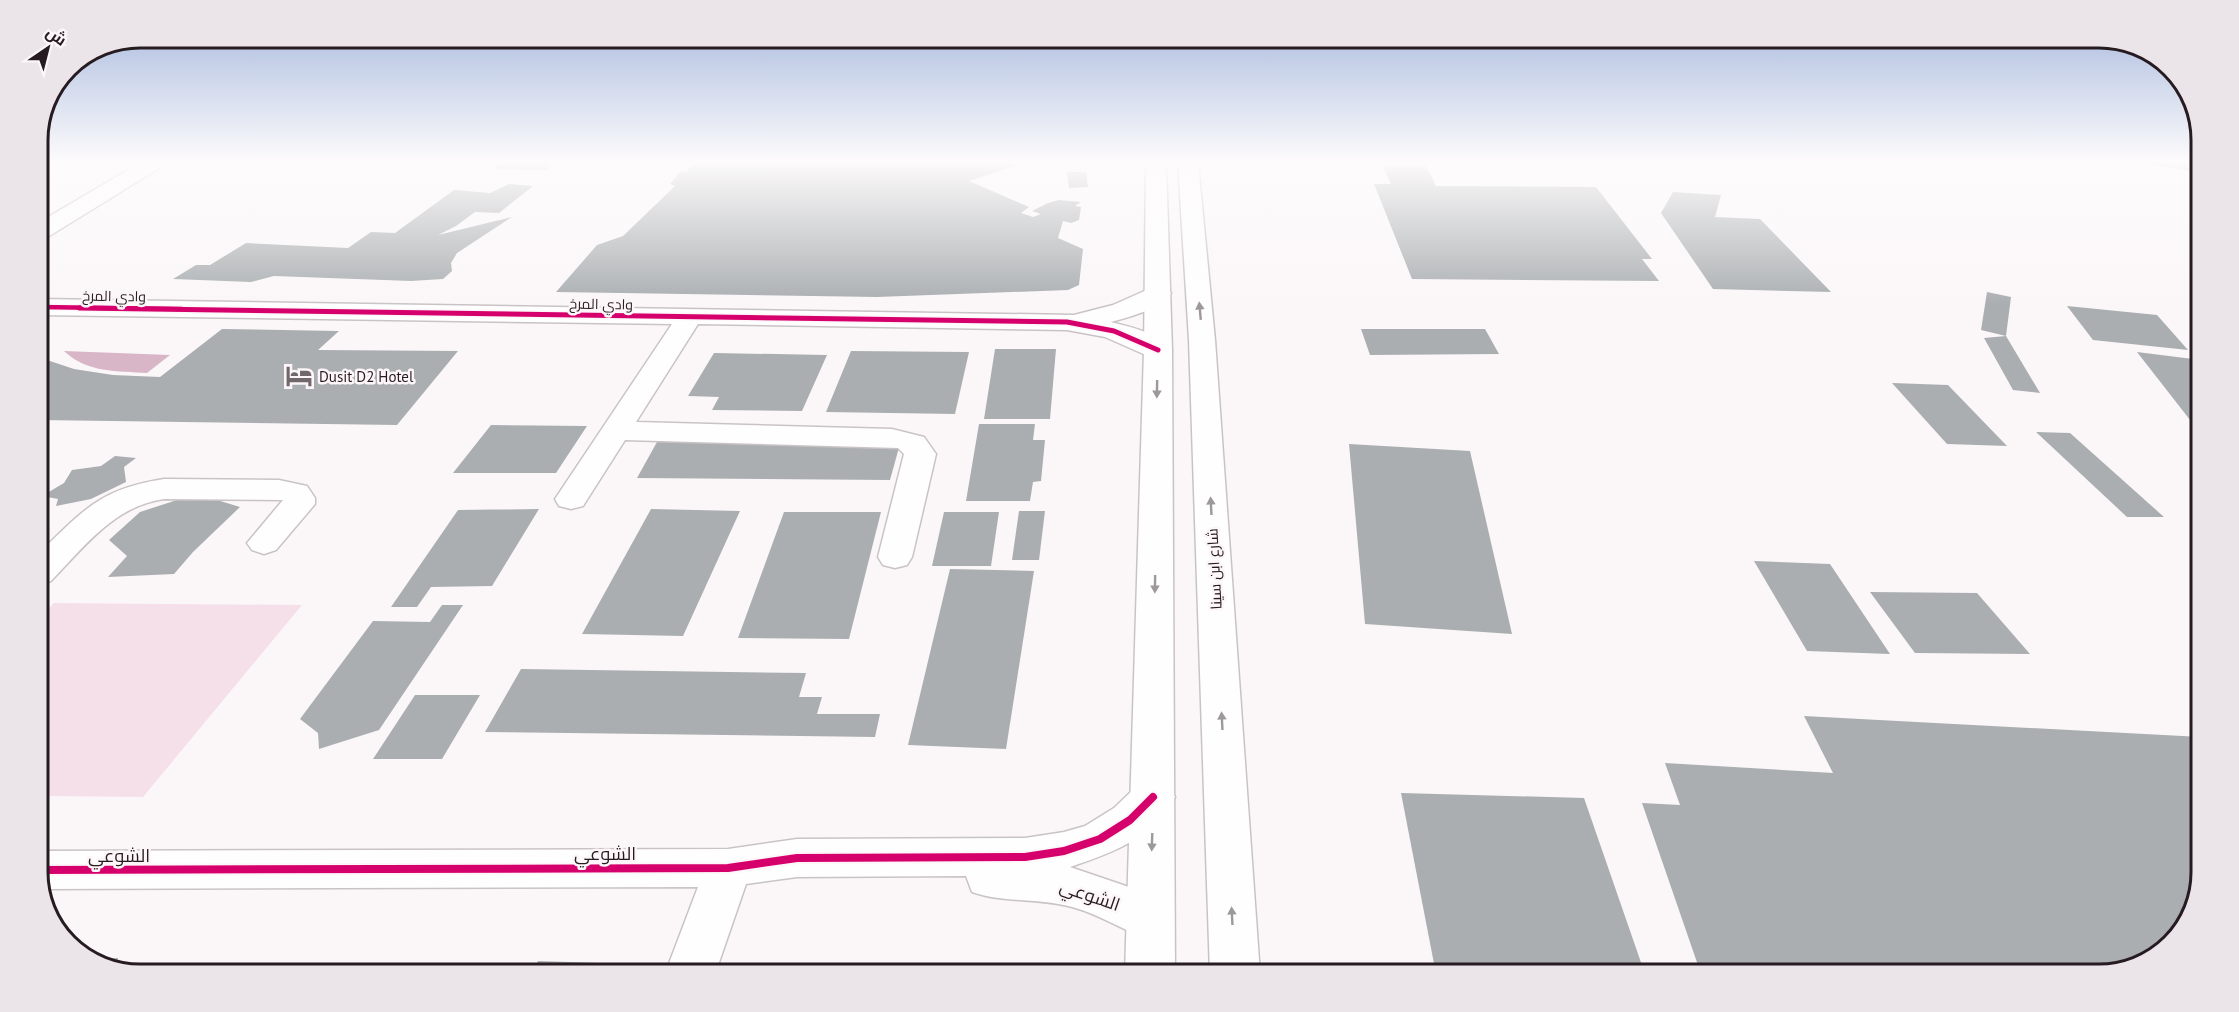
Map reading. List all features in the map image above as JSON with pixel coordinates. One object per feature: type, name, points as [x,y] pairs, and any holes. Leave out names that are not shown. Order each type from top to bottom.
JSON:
[{"type":"street","points":[[48,227],[76,210]]},
{"type":"street","points":[[1150,964],[1149,920],[1154,797],[1158,350],[1157,210]]},
{"type":"street","name":"شارع ابن سينا","points":[[1192,210],[1202,340],[1234,964]]},
{"type":"street","name":"وادي المرخ","points":[[1067,322],[1120,312],[1158,293]]},
{"type":"street","name":"وادي المرخ","points":[[48,308],[1067,322],[1118,331],[1140,339],[1158,350]]},
{"type":"street","points":[[571,499],[689,318]]},
{"type":"street","points":[[615,431],[892,438],[913,443],[919,448],[920,454],[895,557]]},
{"type":"street","points":[[48,563],[102,511],[121,500],[147,491],[164,489],[279,490],[296,493],[299,504],[264,543]]},
{"type":"street","name":"الشوعي","points":[[734,868],[797,858],[1024,857],[1064,851],[1100,839],[1130,820],[1154,797]]},
{"type":"street","points":[[695,964],[734,868]]},
{"type":"street","name":"الشوعي","points":[[48,870],[734,868],[793,875],[1021,878],[1055,882],[1099,894],[1149,920]]},
{"type":"shaded area","points":[[64,351],[170,355],[147,373],[103,370],[82,363]]},
{"type":"shaded area","points":[[54,603],[302,605],[143,797],[48,796],[48,609]]},
{"type":"building","points":[[426,210],[502,210],[499,213],[475,212],[456,226],[438,235],[512,217],[457,253],[451,263],[452,271],[443,279],[411,281],[274,276],[251,282],[173,279],[196,265],[210,265],[246,243],[348,248],[371,232],[395,233]]},
{"type":"building","points":[[650,210],[1025,210],[1021,213],[1033,217],[1041,214],[1034,210],[1081,210],[1079,220],[1071,223],[1063,221],[1058,238],[1083,249],[1079,285],[1068,290],[877,297],[556,292],[597,245],[623,236]]},
{"type":"building","points":[[1384,210],[1614,210],[1652,259],[1642,259],[1659,281],[1412,279]]},
{"type":"building","points":[[1663,210],[1717,210],[1715,217],[1760,219],[1831,292],[1713,289],[1661,213]]},
{"type":"building","points":[[1987,292],[2011,297],[2006,336],[1981,330]]},
{"type":"building","points":[[2067,306],[2157,315],[2188,350],[2093,340]]},
{"type":"building","name":"Dusit D2 Hotel","points":[[222,329],[339,331],[318,350],[458,351],[397,425],[48,420],[48,360],[74,369],[113,375],[160,377]]},
{"type":"building","points":[[1361,329],[1485,329],[1499,354],[1370,355]]},
{"type":"building","points":[[2006,336],[2040,393],[2013,390],[1984,338]]},
{"type":"building","points":[[995,349],[1056,349],[1050,419],[984,419]]},
{"type":"building","points":[[851,351],[969,352],[955,414],[826,412]]},
{"type":"building","points":[[2137,352],[2191,359],[2191,421]]},
{"type":"building","points":[[714,353],[827,355],[802,411],[712,410],[719,397],[688,396]]},
{"type":"building","points":[[1892,383],[1948,385],[2007,446],[1947,444]]},
{"type":"building","points":[[979,424],[1035,424],[1033,440],[1045,440],[1041,481],[1033,482],[1030,501],[966,501]]},
{"type":"building","points":[[491,425],[587,426],[556,473],[453,473]]},
{"type":"building","points":[[2036,432],[2070,433],[2164,517],[2127,517]]},
{"type":"building","points":[[657,442],[900,444],[890,480],[637,478]]},
{"type":"building","points":[[1349,444],[1470,451],[1512,634],[1365,624]]},
{"type":"building","points":[[115,456],[136,458],[124,467],[126,482],[91,499],[56,506],[58,499],[48,497],[48,492],[64,483],[72,470],[101,466]]},
{"type":"building","points":[[177,500],[217,500],[240,507],[193,552],[174,574],[108,577],[127,556],[109,540],[140,512]]},
{"type":"building","points":[[539,509],[492,586],[431,587],[417,607],[391,607],[458,510]]},
{"type":"building","points":[[651,509],[740,511],[683,636],[582,634]]},
{"type":"building","points":[[1019,511],[1045,511],[1039,560],[1012,560]]},
{"type":"building","points":[[784,512],[881,512],[849,639],[738,638]]},
{"type":"building","points":[[944,512],[999,512],[991,566],[932,566]]},
{"type":"building","points":[[1754,561],[1830,564],[1890,654],[1807,651]]},
{"type":"building","points":[[950,569],[1034,571],[1006,749],[908,745]]},
{"type":"building","points":[[1870,592],[1977,593],[2030,654],[1915,653]]},
{"type":"building","points":[[442,605],[463,605],[379,730],[319,749],[318,733],[300,719],[373,621],[430,622]]},
{"type":"building","points":[[521,669],[806,673],[799,697],[822,697],[817,714],[880,714],[875,737],[485,732]]},
{"type":"building","points":[[415,695],[480,695],[442,759],[373,759]]},
{"type":"building","points":[[1804,716],[2191,736],[2191,872],[2184,907],[2172,928],[2150,949],[2123,961],[2111,963],[1698,964],[1642,803],[1680,805],[1665,763],[1833,773]]},
{"type":"building","points":[[1401,793],[1584,798],[1642,964],[1434,964]]},
{"type":"building","points":[[538,961],[629,964],[536,964]]},
{"type":"building","points":[[509,963],[509,964],[462,964]]},
{"type":"cycle path","points":[[48,307],[1067,322],[1114,331],[1158,350]]},
{"type":"cycle path","points":[[48,870],[728,868],[797,858],[1025,857],[1064,851],[1100,839],[1130,820],[1153,797]]},
{"type":"place","name":"Dusit D2 Hotel","points":[[299,376]]}]
